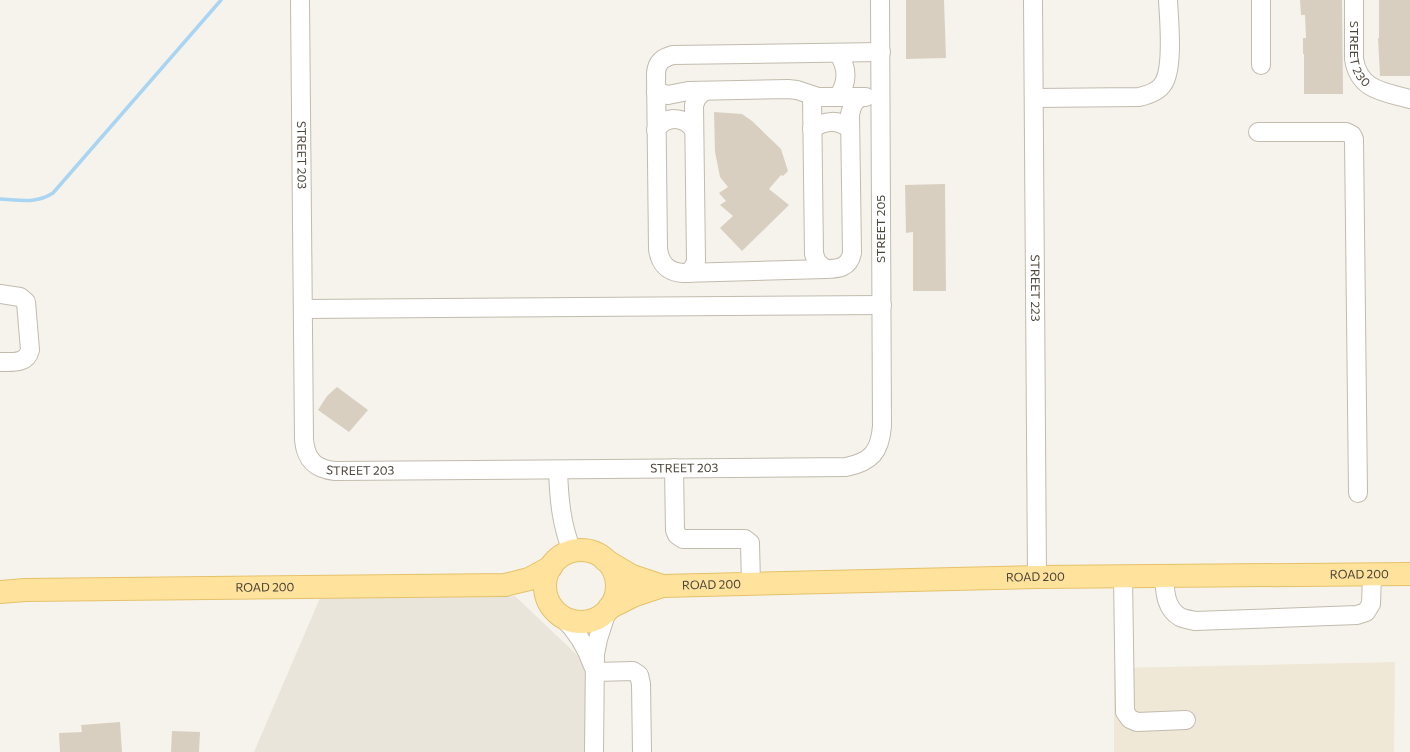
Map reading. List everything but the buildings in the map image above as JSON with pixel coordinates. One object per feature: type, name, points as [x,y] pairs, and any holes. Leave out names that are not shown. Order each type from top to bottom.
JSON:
[{"type":"main road","points":[[581,550],[598,554],[605,560],[612,567],[616,576],[617,586],[616,595],[608,609],[594,620],[586,622],[578,622],[557,612],[548,599],[546,583],[551,567],[560,557],[572,551],[581,550]]},
{"type":"main road","name":"ROAD 200","points":[[605,560],[632,576],[662,586]]},
{"type":"main road","name":"ROAD 200","points":[[0,592],[25,590],[505,584],[529,579],[551,567]]},
{"type":"main road","name":"ROAD 200","points":[[608,609],[635,596],[662,586],[1037,577],[1410,574]]},
{"type":"main road","name":"ROAD 200","points":[[0,578],[25,590]]},
{"type":"main road","name":"ROAD 200","points":[[505,584],[529,593],[557,612]]},
{"type":"street","name":"STREET 203","points":[[300,0],[304,440],[305,450],[309,459],[317,466],[325,470],[335,471],[846,467],[856,465],[873,456]]},
{"type":"street","name":"STREET 205","points":[[873,456],[882,438],[880,0]]},
{"type":"street","name":"STREET 223","points":[[1034,0],[1037,577]]},
{"type":"street","points":[[1034,98],[1139,97],[1155,91],[1163,84],[1168,73],[1168,0]]},
{"type":"street","points":[[1261,0],[1261,65]]},
{"type":"street","name":"STREET 230","points":[[1354,0],[1354,59],[1355,66],[1360,76],[1374,88],[1410,99]]},
{"type":"street","points":[[860,97],[853,104],[851,109],[852,254],[849,261],[843,267],[825,269],[689,273],[677,273],[666,268],[661,262],[659,256],[656,130],[656,67],[662,59],[673,55],[881,52]]},
{"type":"street","points":[[838,53],[842,60],[846,75],[845,83],[838,97]]},
{"type":"street","points":[[656,92],[668,95],[688,91],[788,88],[818,97],[881,97]]},
{"type":"street","points":[[689,273],[696,261],[694,105],[697,98],[704,91]]},
{"type":"street","points":[[812,96],[814,254],[817,262],[825,269]]},
{"type":"street","points":[[656,130],[664,122],[675,119],[686,122],[694,130]]},
{"type":"street","points":[[812,129],[824,122],[845,125],[850,129]]},
{"type":"street","points":[[1258,132],[1346,132],[1352,135],[1354,139],[1358,493]]},
{"type":"street","points":[[0,294],[20,297],[26,302],[30,350],[28,357],[20,362],[0,362]]},
{"type":"street","points":[[303,310],[882,305]]},
{"type":"street","points":[[674,468],[675,530],[677,535],[683,539],[745,539],[750,543],[751,584]]},
{"type":"street","points":[[558,470],[560,513],[564,531],[572,551]]},
{"type":"street","points":[[1164,576],[1167,602],[1173,611],[1180,617],[1195,621],[1357,615],[1366,612],[1371,604],[1372,575]]},
{"type":"street","points":[[1123,576],[1125,712],[1130,719],[1137,722],[1186,720]]},
{"type":"street","points":[[594,752],[594,670],[598,639],[608,609]]},
{"type":"street","points":[[557,612],[573,628],[582,640],[594,670]]},
{"type":"street","points":[[594,670],[633,671],[639,675],[642,684],[642,752]]},
{"type":"shaded area","points":[[515,596],[595,672],[593,752],[254,752],[320,598]]},
{"type":"shaded area","points":[[1395,662],[1394,752],[1114,752],[1114,668]]},
{"type":"waterway","points":[[0,199],[34,200],[53,193],[221,0]]}]
